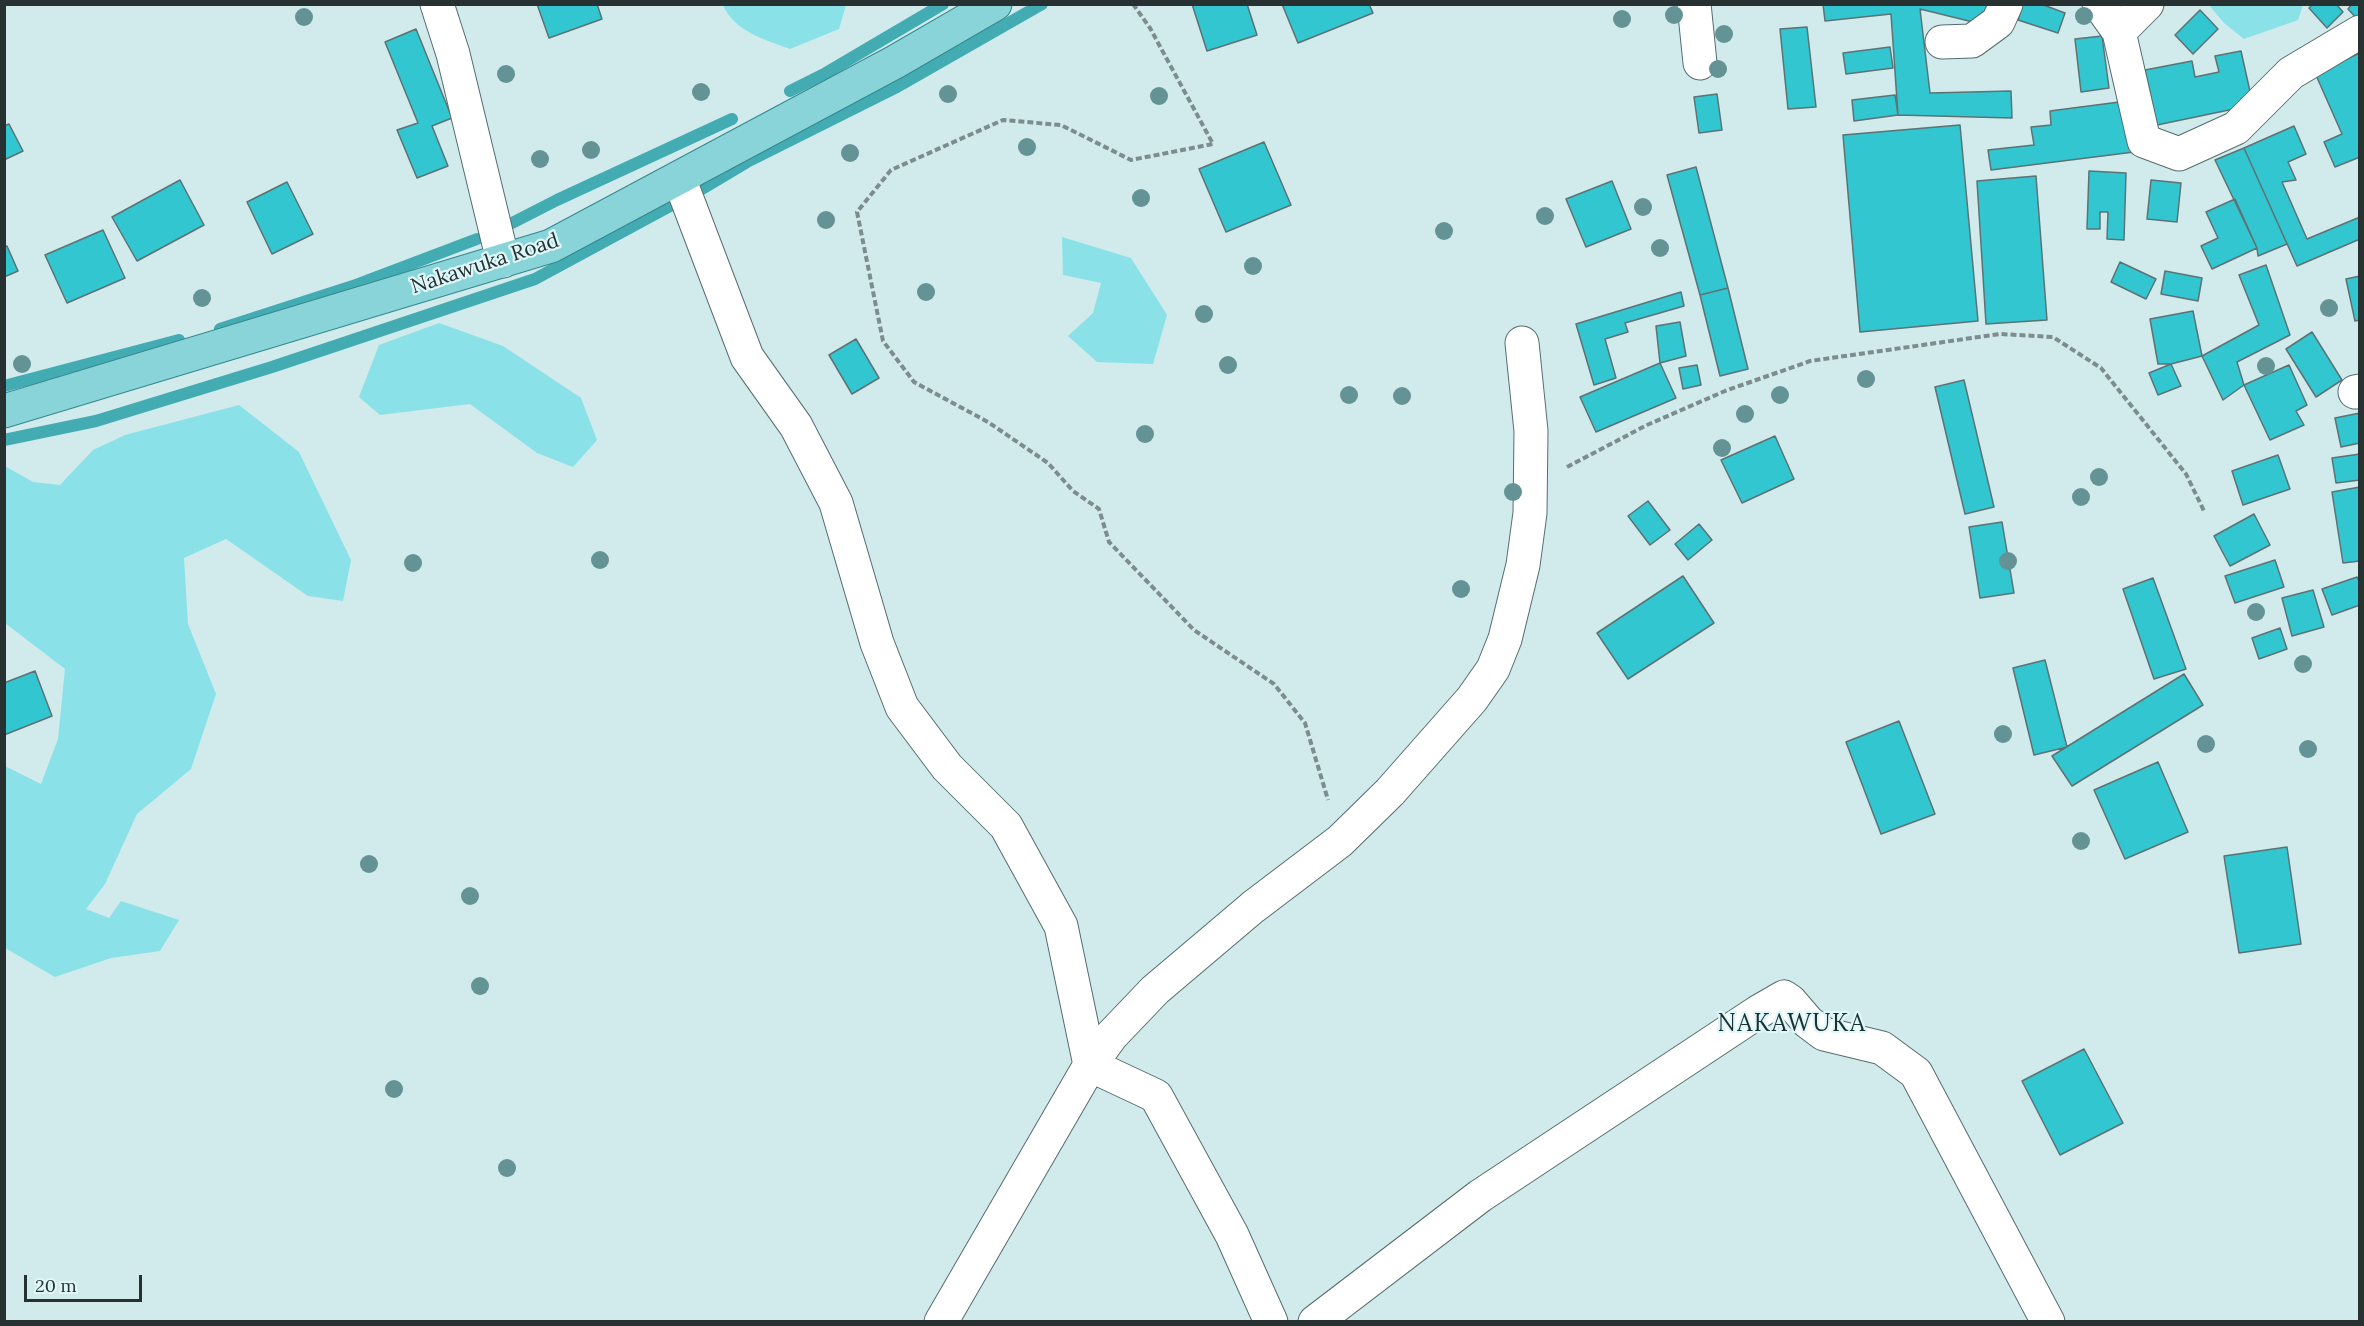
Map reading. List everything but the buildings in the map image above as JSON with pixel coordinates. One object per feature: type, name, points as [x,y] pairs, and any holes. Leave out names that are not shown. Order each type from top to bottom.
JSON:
[{"type":"main road","name":"Nakawuka Road","points":[[4,411],[551,246],[895,62],[995,4]]},
{"type":"street","points":[[437,4],[453,54],[503,261]]},
{"type":"street","points":[[1694,4],[1700,63]]},
{"type":"street","points":[[1942,42],[1972,41],[1998,22],[2006,4]]},
{"type":"street","points":[[2099,4],[2119,32],[2144,141],[2180,154],[2236,128],[2291,73],[2360,32]]},
{"type":"street","points":[[2119,32],[2147,4]]},
{"type":"street","points":[[679,178],[747,357],[796,426],[836,503],[877,643],[902,707],[947,767],[1006,826],[1061,926],[1090,1065]]},
{"type":"street","points":[[941,1322],[1090,1065],[1112,1035],[1155,990],[1253,908],[1340,841],[1397,784],[1472,699],[1493,669],[1506,639],[1523,565],[1530,513],[1531,431],[1522,343]]},
{"type":"street","points":[[1315,1322],[1480,1196],[1784,997],[1808,1022],[1824,1034],[1882,1048],[1916,1073],[2048,1322]]},
{"type":"street","points":[[1090,1065],[1156,1096],[1232,1235],[1270,1322]]},
{"type":"path","points":[[1133,4],[1150,28],[1213,144],[1131,160],[1061,125],[1003,120],[891,170],[857,212],[883,341],[914,382],[988,422],[1048,464],[1073,491],[1099,510],[1109,542],[1194,630],[1274,684],[1305,723],[1340,841]]},
{"type":"path","points":[[1529,487],[1647,425],[1725,391],[1810,361],[2000,334],[2053,337],[2101,368],[2186,474],[2204,511]]},
{"type":"shaded area","points":[[723,5],[846,5],[839,29],[790,49],[742,28],[728,14]]},
{"type":"shaded area","points":[[2209,5],[2303,5],[2298,20],[2244,39],[2224,23]]},
{"type":"shaded area","points":[[1062,237],[1131,258],[1167,315],[1153,364],[1097,362],[1068,336],[1093,313],[1101,283],[1063,275]]},
{"type":"shaded area","points":[[439,323],[503,346],[581,398],[597,440],[573,467],[537,453],[470,404],[380,415],[359,397],[379,345]]},
{"type":"shaded area","points":[[239,405],[299,452],[351,560],[343,601],[308,596],[226,539],[184,558],[188,624],[216,694],[191,769],[137,814],[105,884],[86,909],[109,918],[121,901],[179,920],[160,951],[111,958],[55,977],[5,948],[5,766],[41,784],[58,739],[65,669],[5,623],[5,466],[33,482],[60,485],[93,450],[125,435]]},
{"type":"waterway","points":[[790,91],[826,73],[943,4]]},
{"type":"waterway","points":[[700,190],[747,162],[895,88],[1042,4]]},
{"type":"waterway","points":[[512,223],[732,119]]},
{"type":"waterway","points":[[4,440],[96,421],[272,367],[535,279],[670,206]]},
{"type":"waterway","points":[[220,329],[353,286],[477,239]]},
{"type":"waterway","points":[[4,386],[179,340]]},
{"type":"district","name":"NAKAWUKA","points":[[1792,1024]]}]
